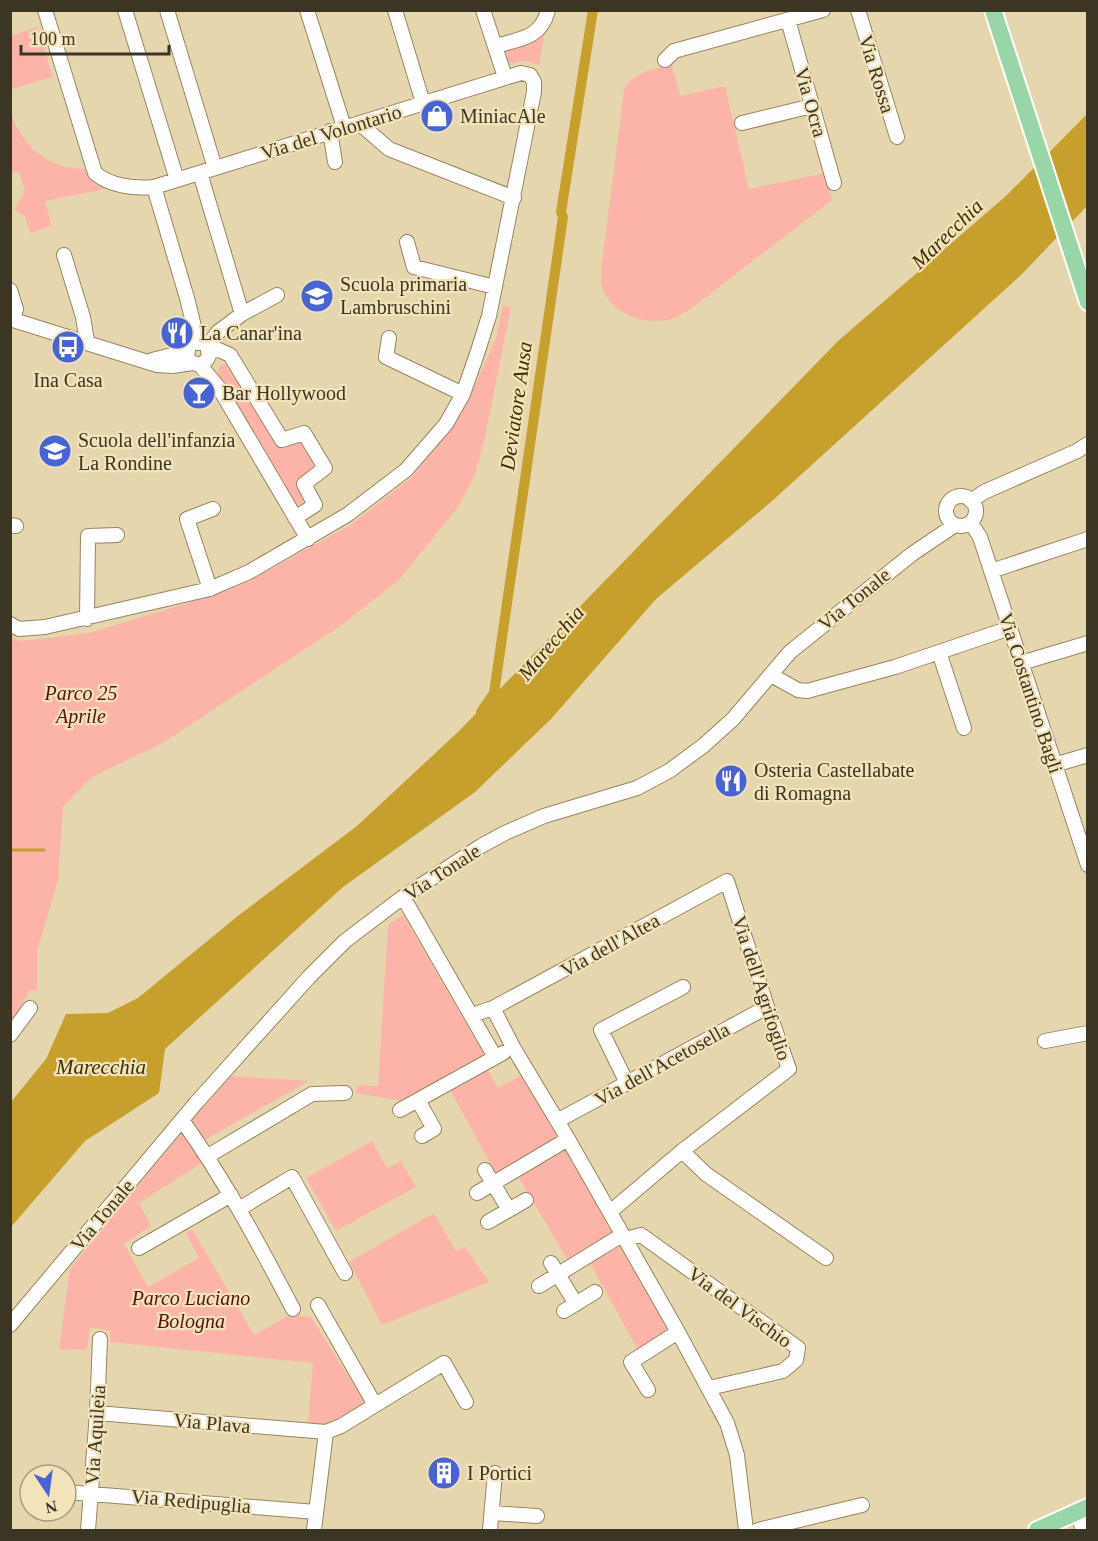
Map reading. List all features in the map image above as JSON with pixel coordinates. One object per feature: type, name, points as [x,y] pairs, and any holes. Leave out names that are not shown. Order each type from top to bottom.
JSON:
[{"type":"main road","points":[[993,10],[1088,302]]},
{"type":"main road","points":[[1037,1530],[1083,1509]]},
{"type":"street","points":[[45,10],[95,173],[114,183],[140,189],[154,188],[187,298],[200,352],[308,539]]},
{"type":"street","points":[[125,10],[177,180]]},
{"type":"street","points":[[167,10],[215,168]]},
{"type":"street","points":[[307,10],[337,129],[335,162]]},
{"type":"street","points":[[395,10],[423,103]]},
{"type":"street","points":[[483,10],[505,77]]},
{"type":"street","points":[[495,46],[532,35],[541,28],[548,10]]},
{"type":"street","points":[[665,60],[674,51],[824,10]]},
{"type":"street","name":"Via Rossa","points":[[858,10],[897,137]]},
{"type":"street","name":"Via Ocra","points":[[789,20],[834,183]]},
{"type":"street","name":"Via del Volontario","points":[[154,188],[521,73],[530,75],[534,82],[534,92],[514,198]]},
{"type":"street","points":[[742,123],[812,106]]},
{"type":"street","points":[[15,626],[45,627],[87,619],[210,589],[249,572],[347,515],[406,470],[446,424],[463,394],[486,326],[514,198],[389,148],[359,123]]},
{"type":"street","points":[[200,173],[242,314]]},
{"type":"street","points":[[407,242],[414,267],[495,287]]},
{"type":"street","points":[[64,255],[83,317],[87,341]]},
{"type":"street","points":[[10,290],[16,309],[12,319],[150,361],[219,350],[230,355],[282,440],[304,433],[325,468],[304,484],[315,505],[295,518]]},
{"type":"street","points":[[200,352],[218,332],[242,314],[277,295]]},
{"type":"street","points":[[389,338],[386,357],[463,394]]},
{"type":"street","points":[[972,501],[984,492],[1084,448]]},
{"type":"street","points":[[963,497],[972,501],[976,512],[971,523],[963,526],[955,525],[947,514],[951,501],[963,497]]},
{"type":"street","points":[[210,589],[187,519],[213,509]]},
{"type":"street","name":"Via Costantino Bagli","points":[[971,523],[980,537],[1086,856]]},
{"type":"street","name":"Via Tonale","points":[[10,1325],[182,1120],[309,977],[345,940],[403,897],[505,833],[544,816],[637,788],[669,771],[703,746],[727,724],[790,652],[848,603],[912,554],[955,525]]},
{"type":"street","points":[[87,619],[88,536],[117,535]]},
{"type":"street","points":[[991,571],[1088,539]]},
{"type":"street","points":[[771,675],[798,690],[807,691],[895,667],[1010,628]]},
{"type":"street","points":[[1021,663],[1088,643]]},
{"type":"street","points":[[939,652],[964,728]]},
{"type":"street","points":[[1054,765],[1088,755]]},
{"type":"street","name":"Via dell'Agrifoglio","points":[[610,1212],[682,1151],[789,1069],[727,881]]},
{"type":"street","name":"Via dell'Altea","points":[[472,1015],[493,1008],[727,881]]},
{"type":"street","points":[[403,897],[495,1057]]},
{"type":"street","points":[[627,1083],[601,1030],[683,987]]},
{"type":"street","name":"Via dell'Acetosella","points":[[557,1121],[767,1007]]},
{"type":"street","points":[[10,1035],[30,1008]]},
{"type":"street","points":[[493,1008],[513,1047],[710,1388],[727,1423],[738,1455],[746,1530]]},
{"type":"street","points":[[1044,1041],[1088,1033]]},
{"type":"street","points":[[400,1110],[513,1047]]},
{"type":"street","points":[[207,1156],[312,1094],[345,1094]]},
{"type":"street","points":[[418,1100],[434,1129],[422,1136]]},
{"type":"street","points":[[182,1120],[231,1195],[293,1309]]},
{"type":"street","points":[[477,1193],[568,1139]]},
{"type":"street","points":[[682,1151],[706,1174],[826,1258]]},
{"type":"street","points":[[485,1170],[509,1210]]},
{"type":"street","points":[[239,1209],[292,1177],[345,1273]]},
{"type":"street","points":[[139,1248],[231,1195]]},
{"type":"street","points":[[488,1222],[526,1200]]},
{"type":"street","name":"Via del Vischio","points":[[624,1237],[640,1235],[798,1348],[795,1360],[783,1371],[710,1388]]},
{"type":"street","points":[[539,1286],[555,1268],[624,1237]]},
{"type":"street","points":[[555,1268],[576,1304]]},
{"type":"street","points":[[564,1311],[595,1293]]},
{"type":"street","points":[[318,1305],[375,1405]]},
{"type":"street","points":[[648,1390],[631,1362],[678,1332]]},
{"type":"street","name":"Via Aquileia","points":[[88,1530],[98,1413],[100,1339]]},
{"type":"street","points":[[314,1530],[326,1432],[444,1363],[466,1402]]},
{"type":"street","name":"Via Plava","points":[[98,1413],[326,1432]]},
{"type":"street","points":[[490,1530],[495,1473]]},
{"type":"street","name":"Via Redipuglia","points":[[78,1492],[316,1512]]},
{"type":"street","points":[[758,1530],[862,1504]]},
{"type":"street","points":[[1082,1530],[1083,1509]]},
{"type":"street","points":[[492,1513],[537,1515]]},
{"type":"green space","points":[[38,27],[53,77],[11,89],[11,36]]},
{"type":"green space","points":[[545,31],[539,65],[527,61],[508,63],[506,49]]},
{"type":"green space","points":[[672,64],[680,96],[725,86],[749,189],[825,173],[832,200],[693,307],[677,317],[657,321],[636,318],[618,309],[605,294],[601,270],[624,90],[638,75]]},
{"type":"green space","points":[[11,113],[18,129],[34,150],[60,165],[85,169],[93,181],[105,189],[45,201],[52,226],[30,233],[25,216],[14,210],[25,191],[19,172],[11,172]]},
{"type":"green space","name":"Parco 25 Aprile","points":[[503,305],[511,307],[485,437],[475,475],[458,507],[400,579],[339,627],[161,744],[92,777],[63,807],[58,881],[37,951],[37,991],[30,990],[11,1024],[11,637],[21,641],[89,633],[211,596],[251,580],[352,524],[412,477],[452,428],[496,338]]},
{"type":"green space","points":[[220,365],[230,366],[280,445],[299,439],[316,469],[306,499],[302,504],[295,505],[290,501],[217,373]]},
{"type":"green space","points":[[403,915],[485,1056],[406,1102],[356,1093],[357,1085],[378,1086],[388,925]]},
{"type":"green space","points":[[486,1067],[498,1088],[521,1075],[559,1138],[496,1174],[449,1088]]},
{"type":"green space","points":[[231,1076],[309,1081],[203,1141],[190,1120]]},
{"type":"green space","name":"Parco Luciano Bologna","points":[[182,1132],[202,1163],[139,1203],[151,1226],[124,1244],[148,1287],[199,1258],[186,1233],[192,1229],[254,1335],[289,1315],[311,1317],[366,1404],[326,1424],[308,1425],[313,1363],[110,1342],[110,1331],[90,1327],[87,1350],[59,1349],[70,1269]]},
{"type":"green space","points":[[372,1141],[387,1168],[401,1161],[416,1187],[336,1231],[306,1178]]},
{"type":"green space","points":[[565,1148],[612,1233],[567,1259],[518,1176]]},
{"type":"green space","points":[[434,1213],[456,1251],[465,1247],[489,1282],[382,1325],[349,1262]]},
{"type":"green space","points":[[621,1246],[669,1332],[638,1350],[590,1263]]},
{"type":"water","name":"Marecchia","points":[[1087,114],[1087,206],[1022,274],[772,501],[656,599],[551,719],[475,792],[343,887],[165,1049],[159,1093],[85,1141],[11,1227],[11,1102],[46,1059],[66,1014],[108,1013],[138,998],[239,915],[357,826],[458,732],[838,341],[1006,196]]},
{"type":"waterway","name":"Deviatore Ausa","points":[[481,712],[494,693],[563,217],[561,212],[593,10]]},
{"type":"waterway","points":[[10,850],[44,850]]},
{"type":"place","name":"MiniacAle","points":[[437,116]]},
{"type":"place","name":"Scuola primaria Lambruschini","points":[[317,296]]},
{"type":"place","name":"La Canar'ina","points":[[177,333]]},
{"type":"place","name":"Ina Casa","points":[[68,347]]},
{"type":"place","name":"Bar Hollywood","points":[[199,393]]},
{"type":"place","name":"Scuola dell'infanzia La Rondine","points":[[55,451]]},
{"type":"place","name":"Osteria Castellabate di Romagna","points":[[731,781]]},
{"type":"place","name":"I Portici","points":[[444,1473]]}]
